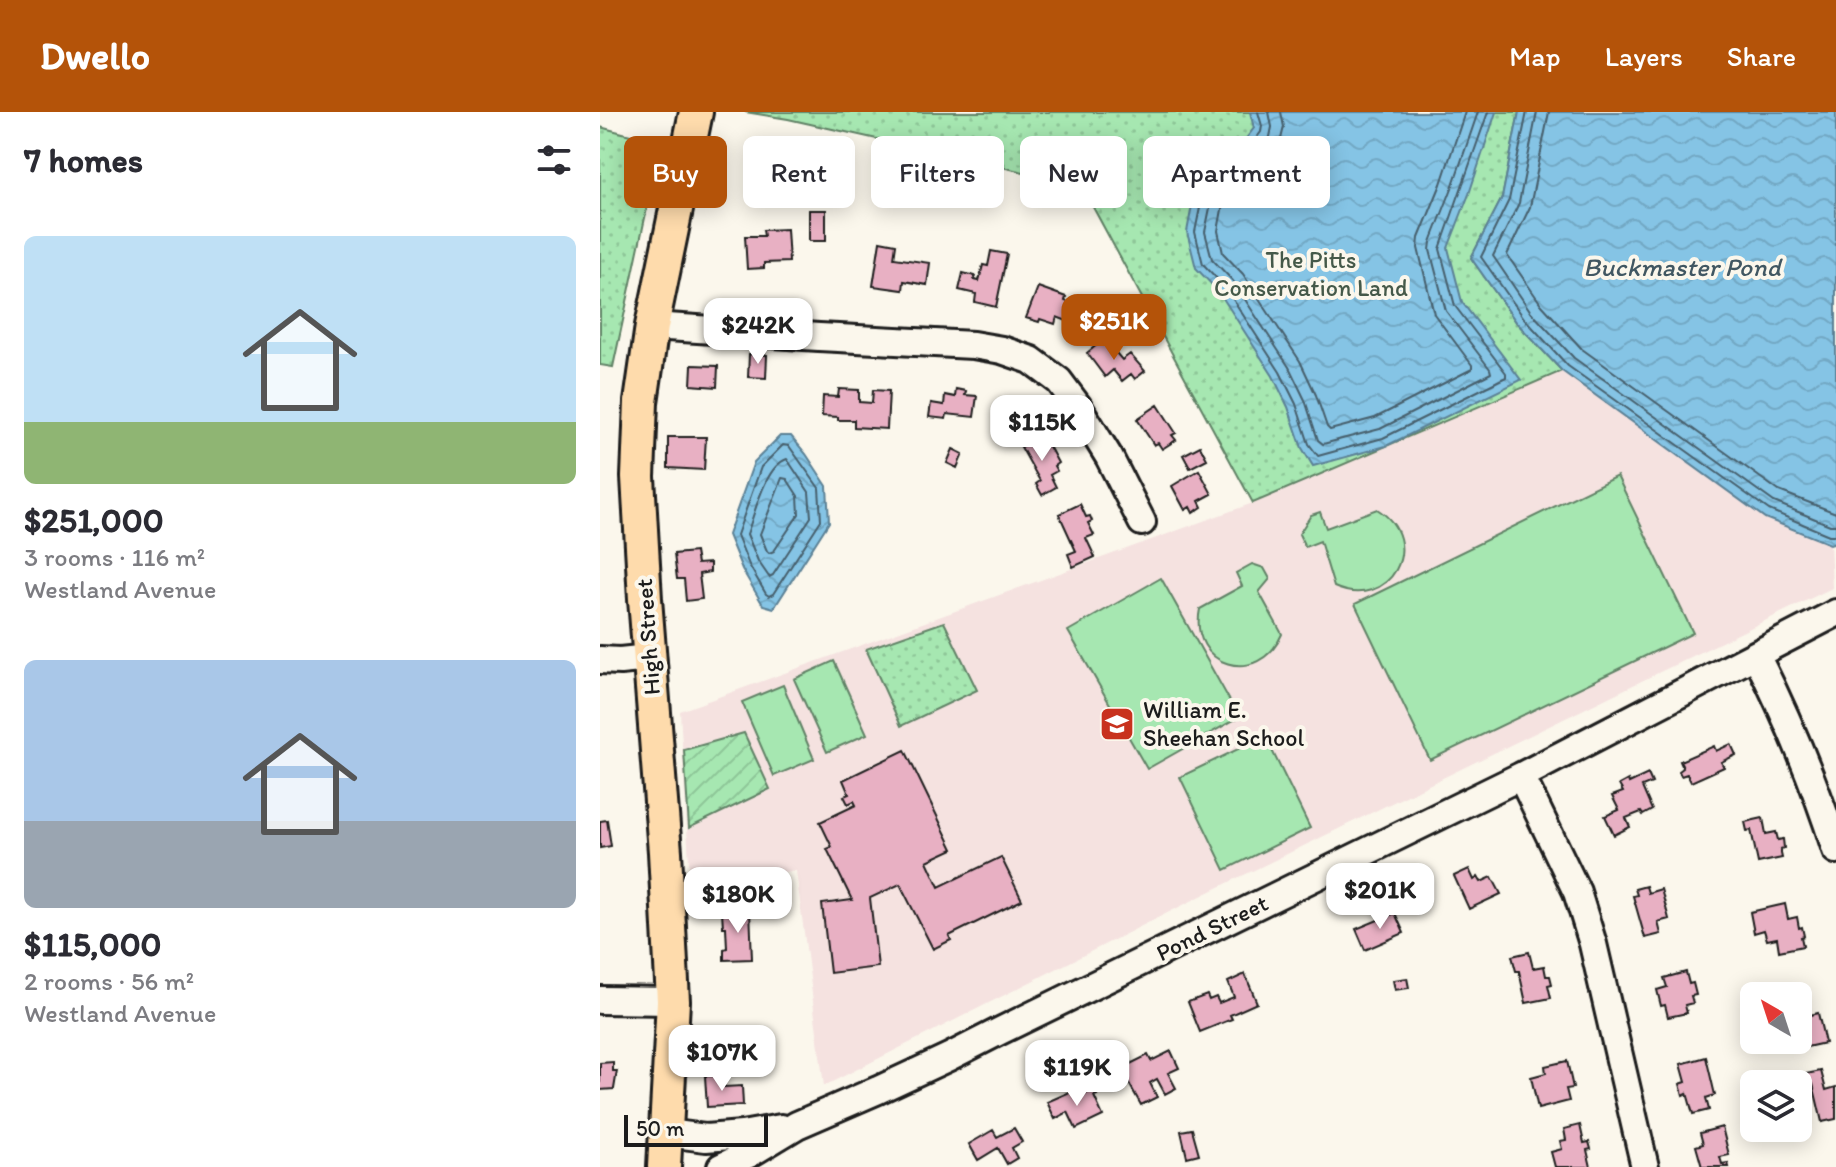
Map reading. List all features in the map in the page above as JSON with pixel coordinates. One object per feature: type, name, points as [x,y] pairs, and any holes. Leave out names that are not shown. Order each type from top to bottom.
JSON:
[{"type":"main road","name":"High Street","points":[[664,1167],[673,1001],[638,477],[641,402],[652,326],[696,112]]},
{"type":"street","points":[[652,326],[973,345],[1002,350],[1031,360],[1059,381],[1077,405],[1109,457],[1142,522]]},
{"type":"street","name":"Pond Street","points":[[721,1167],[797,1125],[949,1057],[1521,776],[1836,613]]},
{"type":"street","points":[[1756,655],[1787,718],[1822,805],[1836,850]]},
{"type":"street","points":[[600,660],[649,658]]},
{"type":"street","points":[[1521,776],[1577,892],[1593,944],[1645,1167]]},
{"type":"street","points":[[600,1000],[673,1001]]},
{"type":"street","name":"Pond Street","points":[[667,1133],[706,1138],[797,1125]]},
{"type":"shaded area","name":"William E. Sheehan School","points":[[1562,371],[1765,518],[1830,544],[1832,588],[1207,893],[824,1086],[796,871],[690,879],[680,711],[1253,503]]},
{"type":"green space","name":"The Pitts Conservation Land","points":[[745,112],[1519,112],[1502,198],[1471,258],[1517,323],[1562,371],[1253,503],[1093,208],[1127,208],[1127,136],[1020,136],[1020,171],[1004,168],[1004,136],[871,138]]},
{"type":"green space","points":[[600,127],[634,136],[624,136],[624,208],[647,208],[613,367],[600,365]]},
{"type":"green space","points":[[1617,476],[1693,633],[1430,760],[1355,604]]},
{"type":"green space","points":[[1377,509],[1392,523],[1400,539],[1401,555],[1396,570],[1386,582],[1372,590],[1354,592],[1334,587],[1320,541],[1305,547],[1299,534],[1311,515],[1320,512],[1326,528]]},
{"type":"green space","points":[[1252,564],[1264,568],[1270,579],[1259,592],[1282,634],[1271,651],[1258,661],[1243,665],[1228,664],[1215,657],[1205,645],[1199,629],[1200,609],[1242,586],[1236,573]]},
{"type":"green space","points":[[1161,578],[1239,717],[1147,769],[1068,631]]},
{"type":"green space","points":[[944,622],[977,690],[901,726],[866,649]]},
{"type":"green space","points":[[834,661],[867,734],[827,752],[794,679]]},
{"type":"green space","points":[[783,685],[814,759],[774,776],[742,702]]},
{"type":"green space","points":[[744,733],[770,789],[689,828],[684,750]]},
{"type":"green space","points":[[1265,736],[1310,828],[1225,870],[1180,777]]},
{"type":"water","points":[[1250,112],[1496,112],[1448,248],[1462,302],[1521,380],[1386,446],[1313,466],[1302,448],[1273,376],[1219,292],[1196,268],[1187,232],[1191,208],[1330,208],[1330,136],[1248,136],[1254,128]]},
{"type":"water","name":"Buckmaster Pond","points":[[1519,112],[1836,112],[1836,542],[1830,544],[1765,518],[1562,371],[1517,323],[1471,258],[1502,198]]},
{"type":"water","points":[[780,436],[791,436],[827,486],[829,522],[774,608],[763,605],[742,569],[728,535],[754,462]]},
{"type":"building","points":[[809,210],[826,210],[826,241],[809,241]]},
{"type":"building","points":[[787,229],[789,262],[764,263],[764,268],[747,269],[745,236],[764,236],[763,230]]},
{"type":"building","points":[[880,241],[896,244],[894,258],[930,263],[927,285],[904,281],[903,290],[873,286]]},
{"type":"building","points":[[991,251],[1007,254],[996,307],[975,302],[976,294],[959,290],[963,273],[975,276],[974,280],[979,281],[983,265],[988,266]]},
{"type":"building","points":[[1038,287],[1066,297],[1065,301],[1078,306],[1072,323],[1057,317],[1055,324],[1026,318]]},
{"type":"building","points":[[1104,339],[1122,360],[1130,354],[1145,371],[1135,379],[1131,374],[1122,381],[1113,370],[1105,377],[1087,353]]},
{"type":"building","points":[[749,354],[767,355],[766,378],[748,377]]},
{"type":"building","points":[[692,365],[718,366],[717,387],[691,385]]},
{"type":"building","points":[[839,389],[859,390],[859,402],[872,403],[873,390],[889,391],[887,429],[854,427],[854,420],[822,416],[823,396],[838,397]]},
{"type":"building","points":[[956,389],[966,391],[965,395],[977,396],[974,417],[947,414],[946,419],[929,417],[931,403],[944,405],[945,395],[955,397]]},
{"type":"building","points":[[1158,405],[1176,433],[1172,435],[1176,440],[1162,449],[1158,443],[1154,445],[1137,419]]},
{"type":"building","points":[[1043,435],[1058,463],[1054,466],[1057,471],[1050,475],[1056,487],[1042,495],[1036,484],[1040,481],[1021,447]]},
{"type":"building","points":[[668,437],[706,437],[704,470],[668,468]]},
{"type":"building","points":[[1200,446],[1207,459],[1190,468],[1183,455]]},
{"type":"building","points":[[953,449],[963,454],[957,468],[947,463]]},
{"type":"building","points":[[1199,470],[1212,494],[1199,501],[1202,507],[1193,513],[1190,507],[1185,510],[1172,486]]},
{"type":"building","points":[[1080,504],[1086,517],[1090,516],[1092,521],[1088,523],[1094,535],[1086,538],[1095,557],[1073,567],[1068,554],[1076,551],[1059,514]]},
{"type":"building","points":[[695,552],[697,564],[710,563],[710,572],[699,574],[702,599],[686,601],[684,579],[677,579],[674,554]]},
{"type":"building","points":[[1731,744],[1736,755],[1721,762],[1724,767],[1691,782],[1687,774],[1681,776],[1679,771],[1683,768],[1680,761],[1714,746],[1716,751]]},
{"type":"building","points":[[905,750],[953,849],[927,861],[939,887],[1001,857],[1022,900],[949,936],[951,940],[933,949],[900,884],[870,898],[878,967],[830,973],[822,904],[852,900],[827,849],[832,847],[820,822],[856,805],[854,801],[848,804],[844,796],[849,794],[843,780]]},
{"type":"building","points":[[1648,774],[1652,783],[1642,787],[1652,810],[1626,818],[1630,827],[1614,835],[1605,816],[1619,810],[1612,796],[1623,792],[1619,785]]},
{"type":"building","points":[[1763,818],[1766,834],[1776,832],[1778,840],[1783,839],[1784,848],[1780,849],[1782,858],[1758,863],[1751,830],[1747,831],[1745,822]]},
{"type":"building","points":[[607,820],[611,846],[600,848],[600,821]]},
{"type":"building","points":[[1469,869],[1474,880],[1478,877],[1481,882],[1492,877],[1501,894],[1469,909],[1454,876]]},
{"type":"building","points":[[1646,886],[1648,893],[1661,889],[1669,919],[1658,922],[1661,934],[1645,938],[1633,896],[1637,895],[1635,889]]},
{"type":"building","points":[[1785,904],[1788,919],[1797,917],[1799,928],[1802,927],[1803,946],[1779,951],[1777,938],[1767,940],[1764,930],[1754,933],[1750,912]]},
{"type":"building","points":[[750,910],[752,959],[724,960],[724,949],[727,948],[722,911]]},
{"type":"building","points":[[1395,913],[1404,933],[1365,950],[1356,929]]},
{"type":"building","points":[[1529,952],[1533,968],[1544,966],[1552,984],[1548,985],[1551,998],[1526,1003],[1519,971],[1516,971],[1512,956]]},
{"type":"building","points":[[1686,972],[1696,995],[1691,996],[1693,1003],[1685,1005],[1687,1013],[1668,1017],[1657,990],[1667,987],[1664,978]]},
{"type":"building","points":[[1245,974],[1257,1003],[1230,1015],[1232,1019],[1200,1032],[1188,1002],[1207,995],[1209,1000],[1216,997],[1219,1003],[1234,997],[1228,982]]},
{"type":"building","points":[[1407,978],[1409,988],[1395,990],[1393,980]]},
{"type":"building","points":[[1818,1013],[1825,1043],[1812,1046],[1812,1014]]},
{"type":"building","points":[[1171,1051],[1179,1068],[1168,1073],[1176,1088],[1165,1094],[1157,1079],[1150,1083],[1157,1097],[1141,1105],[1126,1078],[1121,1081],[1116,1071],[1148,1055],[1151,1061]]},
{"type":"building","points":[[1706,1057],[1715,1095],[1706,1098],[1709,1110],[1693,1114],[1687,1093],[1683,1095],[1680,1084],[1686,1082],[1681,1064]]},
{"type":"building","points":[[1567,1061],[1573,1088],[1566,1089],[1569,1101],[1538,1109],[1531,1077],[1546,1073],[1545,1066]]},
{"type":"building","points":[[613,1062],[613,1071],[617,1071],[614,1089],[600,1090],[600,1063]]},
{"type":"building","points":[[1821,1071],[1826,1090],[1836,1087],[1836,1119],[1822,1122],[1812,1073]]},
{"type":"building","points":[[724,1075],[724,1087],[742,1086],[743,1105],[707,1107],[705,1076]]},
{"type":"building","points":[[1095,1089],[1097,1095],[1094,1096],[1103,1116],[1076,1129],[1068,1112],[1055,1119],[1047,1102],[1072,1091],[1075,1098]]},
{"type":"building","points":[[1580,1125],[1584,1143],[1589,1142],[1591,1149],[1587,1150],[1591,1167],[1555,1167],[1551,1152],[1562,1149],[1560,1141],[1566,1140],[1564,1129]]},
{"type":"building","points":[[1722,1127],[1729,1155],[1720,1157],[1722,1164],[1728,1163],[1729,1167],[1702,1167],[1696,1146],[1703,1144],[1700,1133]]},
{"type":"building","points":[[1014,1128],[1022,1142],[1012,1148],[1017,1158],[1007,1164],[998,1148],[978,1160],[969,1144],[993,1130],[997,1137]]},
{"type":"building","points":[[1192,1129],[1199,1154],[1187,1157],[1181,1131]]},
{"type":"place","name":"William E. Sheehan School","points":[[1117,724]]}]
